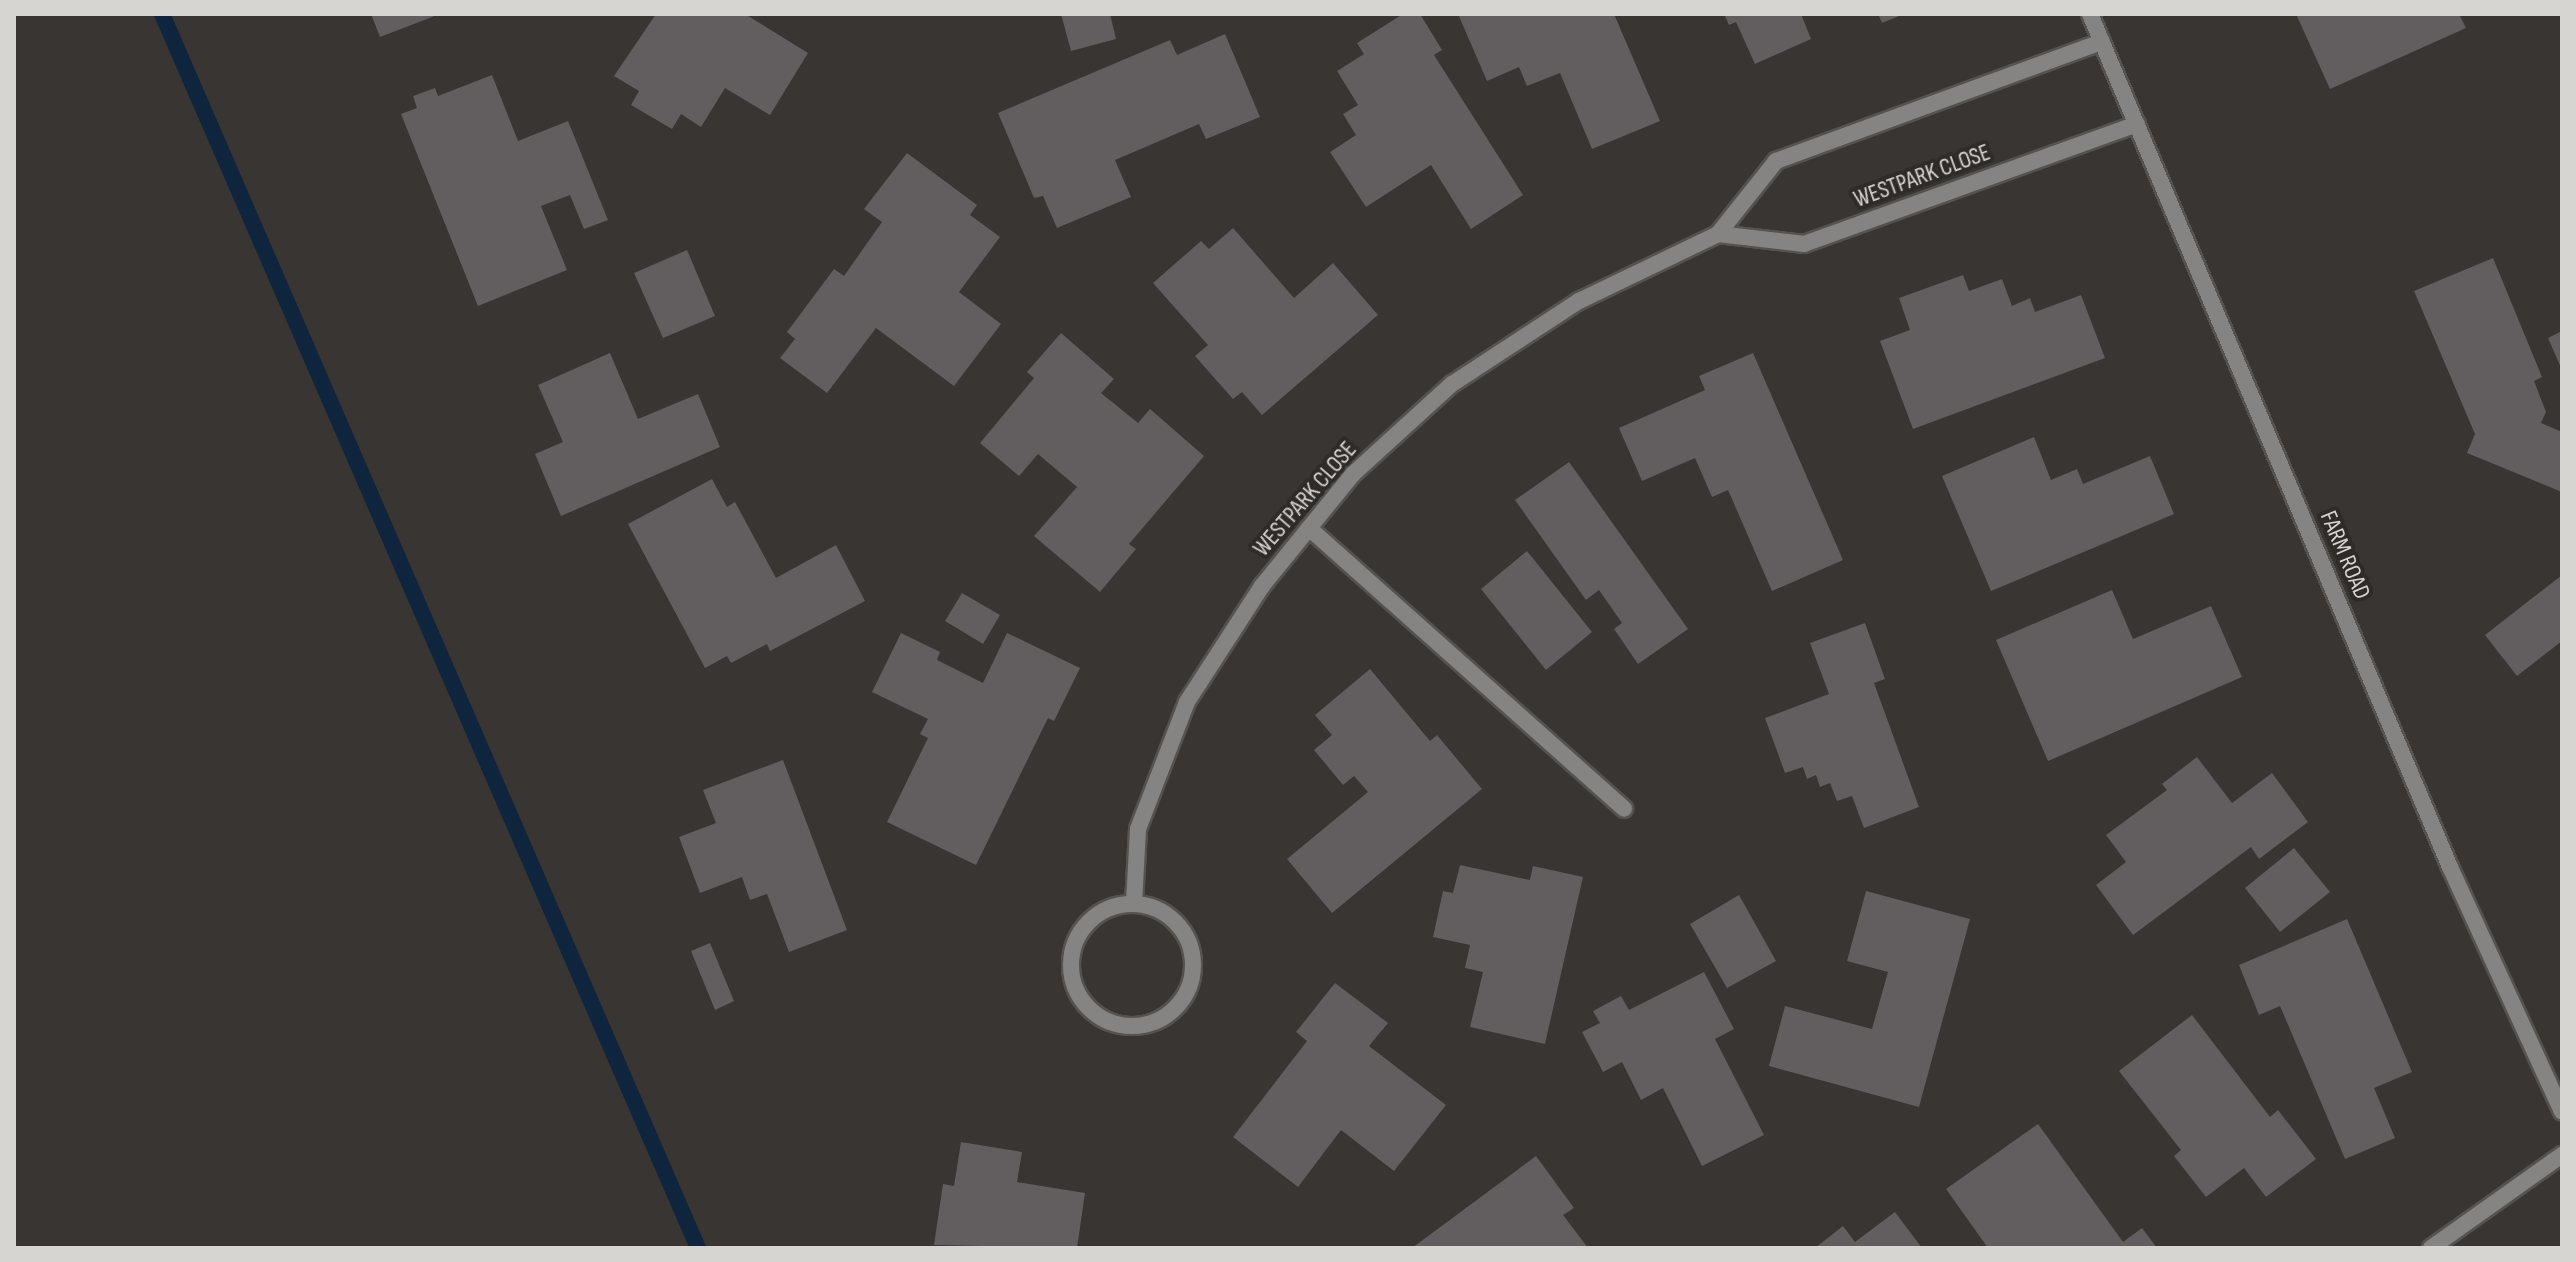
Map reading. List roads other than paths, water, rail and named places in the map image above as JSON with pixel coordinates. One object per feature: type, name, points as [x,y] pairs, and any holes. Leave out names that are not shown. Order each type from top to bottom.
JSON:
[{"type":"street","name":"FARM ROAD","points":[[2090,14],[2444,853],[2562,1112]]},
{"type":"street","name":"WESTPARK CLOSE","points":[[1134,903],[1138,829],[1187,702],[1262,586],[1353,474],[1452,384],[1579,301],[1718,234],[1776,161],[2102,42]]},
{"type":"street","name":"WESTPARK CLOSE","points":[[1718,234],[1804,244],[2137,124]]},
{"type":"street","points":[[1309,528],[1624,809]]},
{"type":"street","points":[[1134,903],[1171,917],[1192,950],[1193,969],[1179,1006],[1146,1025],[1126,1027],[1091,1011],[1078,994],[1071,974],[1072,952],[1094,917],[1134,903]]},
{"type":"street","points":[[2431,1248],[2562,1155]]},
{"type":"waterway","points":[[162,14],[698,1248]]}]
